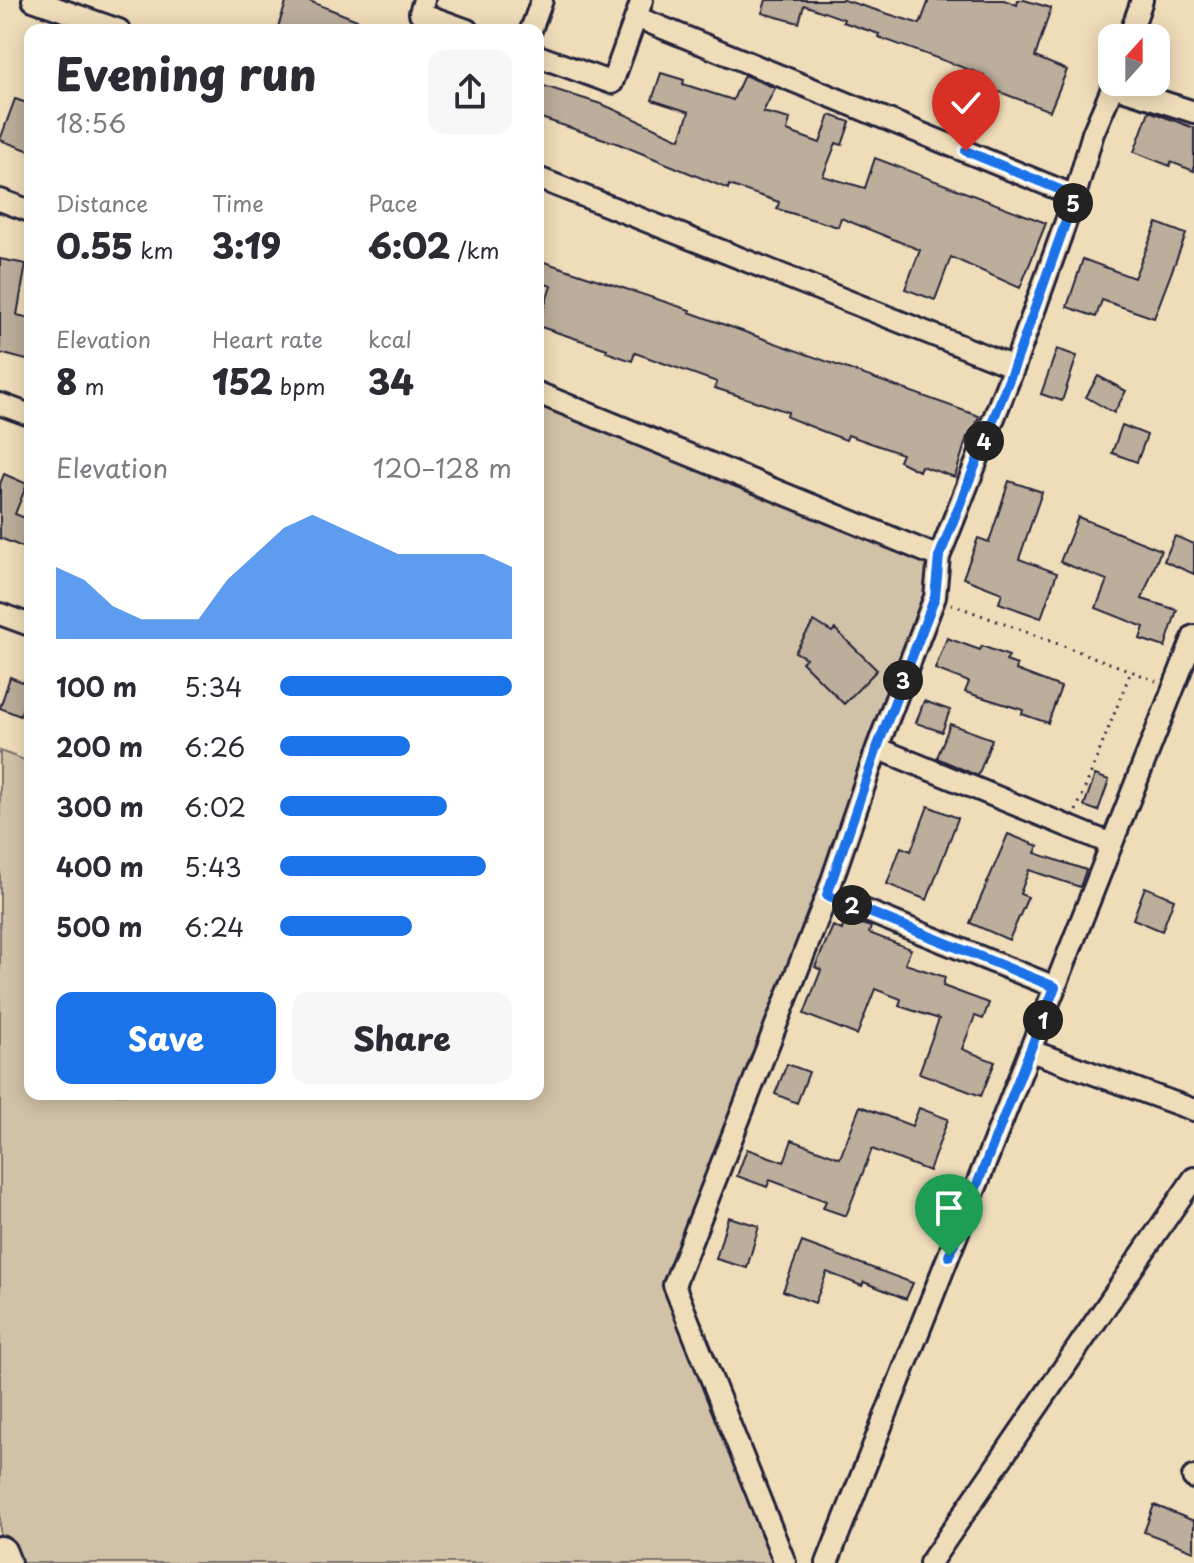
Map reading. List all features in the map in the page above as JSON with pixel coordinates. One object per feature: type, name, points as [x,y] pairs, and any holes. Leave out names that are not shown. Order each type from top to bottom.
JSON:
[{"type":"main road","points":[[0,1553],[4,1563]]},
{"type":"street","points":[[33,0],[102,24]]},
{"type":"street","points":[[424,0],[420,13],[450,24]]},
{"type":"street","points":[[533,24],[542,0]]},
{"type":"street","points":[[1134,24],[1142,0]]},
{"type":"street","points":[[544,58],[612,83],[639,8],[1075,196]]},
{"type":"street","points":[[785,1563],[674,1285],[827,895],[877,748],[935,597],[939,557],[1014,367],[1075,196],[1093,133],[1109,96]]},
{"type":"street","points":[[1148,96],[1194,112]]},
{"type":"street","points":[[544,180],[1014,367]]},
{"type":"street","points":[[0,200],[24,209]]},
{"type":"street","points":[[544,395],[939,557]]},
{"type":"street","points":[[0,404],[24,413]]},
{"type":"street","points":[[0,614],[24,623]]},
{"type":"street","points":[[827,1563],[1031,1051],[1109,843],[1194,636]]},
{"type":"street","points":[[877,748],[1109,843]]},
{"type":"street","points":[[827,895],[1055,987]]},
{"type":"street","points":[[1031,1051],[1194,1110]]},
{"type":"street","points":[[930,1563],[1194,1178]]},
{"type":"path","points":[[935,597],[1173,688]]},
{"type":"path","points":[[1070,825],[1131,671]]},
{"type":"shaded area","points":[[544,395],[939,557],[935,597],[674,1285],[785,1563],[0,1563],[0,751],[24,760],[24,1100],[544,1100]]},
{"type":"building","points":[[287,0],[307,0],[367,24],[279,24]]},
{"type":"building","points":[[766,0],[844,0],[920,24],[929,0],[1004,0],[1017,5],[1018,0],[1024,0],[1051,8],[1035,57],[1067,70],[1050,111],[981,85],[984,75],[878,37],[879,34],[804,5],[799,23],[762,13]]},
{"type":"building","points":[[661,73],[684,80],[683,84],[733,100],[744,75],[775,88],[763,112],[790,119],[787,131],[820,143],[830,115],[850,122],[842,145],[836,143],[823,176],[865,188],[875,158],[1046,223],[1020,288],[951,257],[935,300],[905,289],[920,250],[841,218],[838,227],[777,209],[779,202],[729,185],[728,189],[619,144],[544,119],[544,86],[604,105],[680,139],[689,112],[652,100]]},
{"type":"building","points":[[15,99],[24,102],[24,149],[0,140]]},
{"type":"building","points":[[1149,111],[1194,128],[1194,171],[1171,162],[1170,166],[1134,152]]},
{"type":"building","points":[[1157,223],[1186,234],[1154,318],[1102,300],[1096,317],[1067,307],[1083,259],[1134,278]]},
{"type":"building","points":[[0,259],[24,264],[17,315],[24,317],[24,359],[0,353]]},
{"type":"building","points":[[544,262],[690,310],[979,416],[971,439],[967,437],[955,477],[921,466],[919,471],[899,461],[902,454],[848,435],[846,440],[822,431],[787,417],[788,412],[715,388],[717,382],[635,353],[632,361],[606,352],[607,349],[544,328],[544,308],[551,286],[544,283]]},
{"type":"building","points":[[1057,349],[1077,356],[1062,401],[1041,394]]},
{"type":"building","points":[[1098,376],[1126,391],[1114,413],[1086,397]]},
{"type":"building","points":[[1122,425],[1147,435],[1137,462],[1112,453]]},
{"type":"building","points":[[4,474],[24,483],[24,492],[15,514],[24,518],[24,548],[0,538],[0,484]]},
{"type":"building","points":[[1009,481],[1042,492],[1019,559],[1057,573],[1041,618],[999,603],[1002,593],[963,578],[978,538],[989,542]]},
{"type":"building","points":[[1078,517],[1161,550],[1142,599],[1177,610],[1165,647],[1140,639],[1144,627],[1096,608],[1107,580],[1060,562]]},
{"type":"building","points":[[1175,536],[1194,544],[1194,574],[1164,561]]},
{"type":"building","points":[[814,621],[832,632],[835,629],[877,670],[844,704],[802,662],[806,658],[795,652]]},
{"type":"building","points":[[947,638],[1009,656],[1006,661],[1017,665],[1016,670],[1061,687],[1048,723],[1022,714],[1023,710],[965,692],[969,682],[935,669]]},
{"type":"building","points":[[10,677],[24,683],[24,704],[20,716],[0,708]]},
{"type":"building","points":[[924,701],[950,710],[942,732],[916,723]]},
{"type":"building","points":[[950,724],[992,739],[978,776],[937,758]]},
{"type":"building","points":[[1095,775],[1109,780],[1098,811],[1084,806]]},
{"type":"building","points":[[928,806],[958,818],[927,900],[887,884],[901,847],[911,851]]},
{"type":"building","points":[[1008,834],[1038,846],[1035,853],[1086,870],[1080,887],[1029,870],[1020,894],[1028,897],[1009,940],[970,923]]},
{"type":"building","points":[[1145,887],[1174,899],[1162,931],[1133,919]]},
{"type":"building","points":[[845,919],[871,927],[869,933],[911,949],[905,964],[945,977],[943,986],[989,1003],[983,1019],[975,1016],[962,1049],[995,1062],[981,1096],[919,1073],[939,1019],[899,1006],[901,999],[875,989],[857,1035],[804,1014],[821,970],[815,967],[833,926],[842,930]]},
{"type":"building","points":[[787,1064],[809,1072],[797,1103],[775,1094]]},
{"type":"building","points":[[860,1106],[912,1126],[919,1108],[948,1119],[929,1171],[872,1149],[846,1216],[823,1208],[826,1201],[770,1180],[767,1187],[737,1176],[747,1149],[784,1162],[792,1140],[840,1158]]},
{"type":"building","points":[[728,1217],[759,1226],[747,1268],[716,1259]]},
{"type":"building","points":[[802,1242],[913,1283],[906,1299],[864,1282],[862,1286],[827,1272],[815,1303],[783,1291]]},
{"type":"building","points":[[1154,1505],[1194,1521],[1194,1551],[1144,1532]]},
{"type":"route","points":[[949,1256],[1055,987],[827,895],[877,748],[935,597],[939,557],[1014,367],[1075,196],[966,151]]}]
